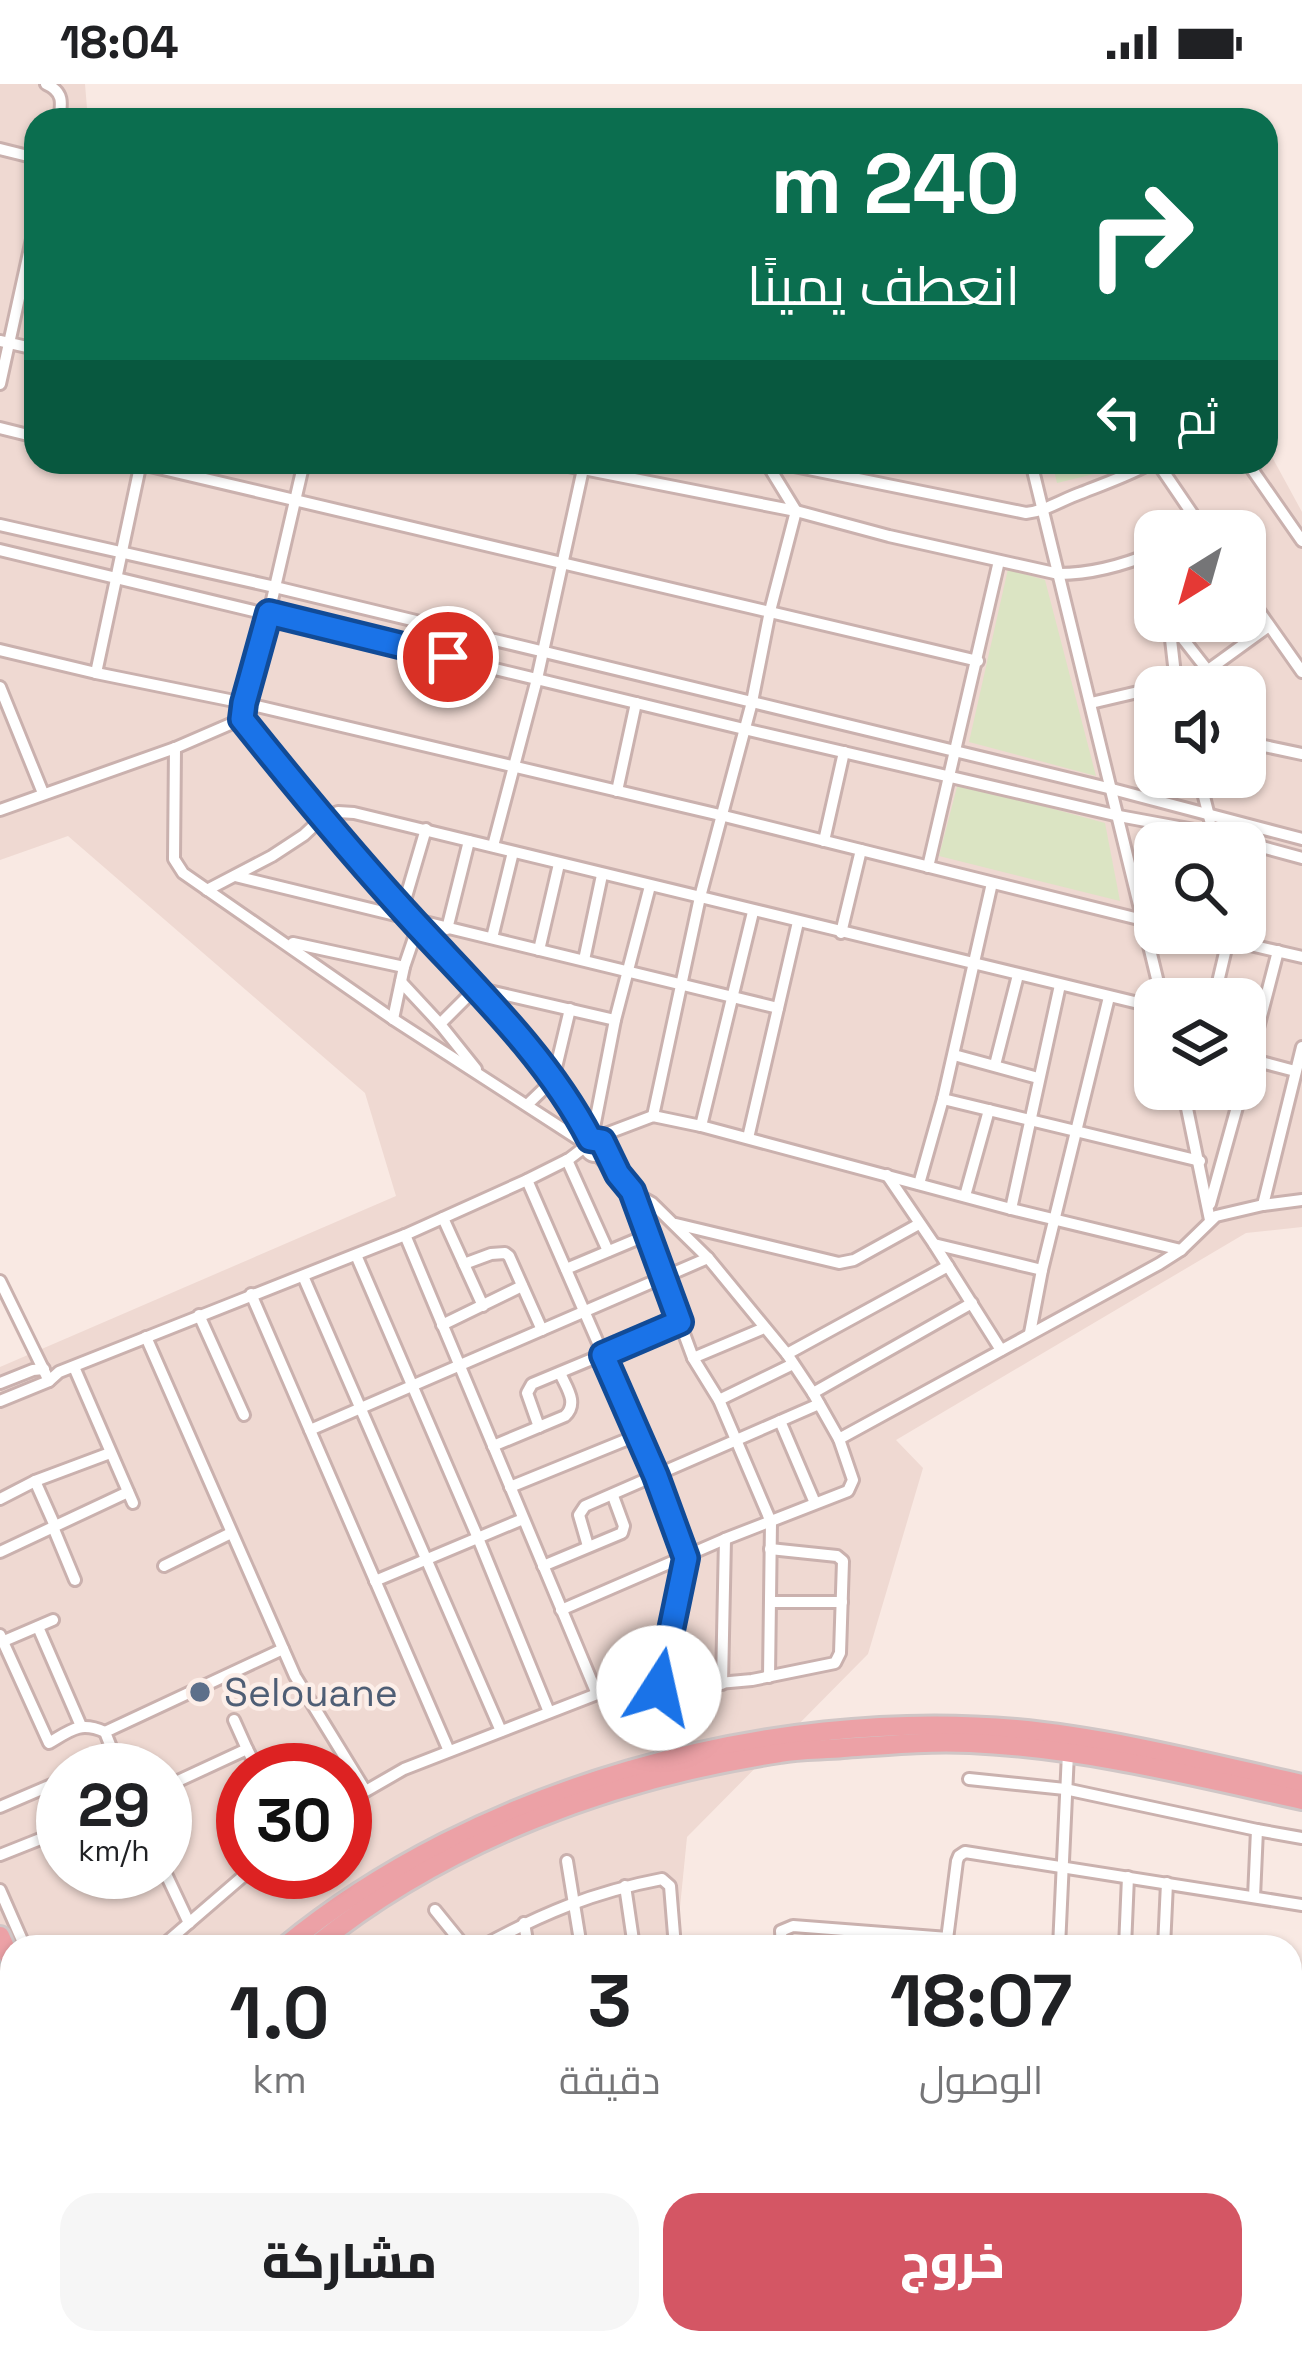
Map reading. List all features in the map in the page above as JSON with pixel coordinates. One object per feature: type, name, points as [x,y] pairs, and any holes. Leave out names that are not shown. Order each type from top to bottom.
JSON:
[{"type":"highway","points":[[300,1935],[391,1873],[543,1799],[694,1754],[843,1729],[1019,1730],[1186,1758],[1302,1784]]},
{"type":"highway","points":[[330,1935],[464,1851],[580,1802],[691,1769],[785,1752],[911,1741],[974,1743],[1068,1752],[1302,1799]]},
{"type":"street","points":[[46,84],[61,95],[61,108]]},
{"type":"street","points":[[0,384],[4,342],[24,266]]},
{"type":"street","points":[[96,673],[136,474]]},
{"type":"street","points":[[187,474],[978,661]]},
{"type":"street","points":[[302,474],[242,719],[322,818],[553,1080],[594,1146],[632,1191],[652,1203],[708,1258],[790,1359],[839,1439],[852,1473],[852,1487],[562,1610]]},
{"type":"street","points":[[493,846],[537,679],[582,474]]},
{"type":"street","points":[[608,474],[796,511],[1059,574],[1092,572],[1134,559]]},
{"type":"street","points":[[653,1116],[700,897],[796,511],[776,474]]},
{"type":"street","points":[[830,474],[1026,513],[1042,512],[1132,474]]},
{"type":"street","points":[[1034,474],[1134,868]]},
{"type":"street","points":[[1163,474],[1187,510]]},
{"type":"street","points":[[1255,474],[1302,541]]},
{"type":"street","points":[[0,525],[752,702],[1302,839]]},
{"type":"street","points":[[0,550],[1151,822]]},
{"type":"street","points":[[928,867],[999,561]]},
{"type":"street","points":[[1266,622],[1302,673]]},
{"type":"street","points":[[1214,666],[1269,626]]},
{"type":"street","points":[[1185,642],[1204,666]]},
{"type":"street","points":[[0,650],[720,815],[1134,917]]},
{"type":"street","points":[[0,687],[43,793]]},
{"type":"street","points":[[1091,703],[1134,693]]},
{"type":"street","points":[[617,791],[636,703]]},
{"type":"street","points":[[0,810],[176,748],[242,719]]},
{"type":"street","points":[[0,736],[16,729]]},
{"type":"street","points":[[1266,747],[1302,754]]},
{"type":"street","points":[[176,748],[174,859],[183,873],[393,1018],[594,1146]]},
{"type":"street","points":[[824,841],[844,752]]},
{"type":"street","points":[[1205,798],[1210,822]]},
{"type":"street","points":[[207,890],[304,835],[322,818],[354,813],[1134,1003]]},
{"type":"street","points":[[403,907],[426,829]]},
{"type":"street","points":[[447,929],[469,841]]},
{"type":"street","points":[[1266,848],[1302,858]]},
{"type":"street","points":[[841,933],[861,850]]},
{"type":"street","points":[[492,938],[513,852]]},
{"type":"street","points":[[539,950],[559,864]]},
{"type":"street","points":[[584,960],[602,875]]},
{"type":"street","points":[[235,876],[778,1008]]},
{"type":"street","points":[[919,1184],[992,884]]},
{"type":"street","points":[[594,1146],[615,1020],[650,886]]},
{"type":"street","points":[[701,1126],[752,912]]},
{"type":"street","points":[[393,1018],[414,922]]},
{"type":"street","points":[[748,1138],[798,922]]},
{"type":"street","points":[[284,941],[404,968]]},
{"type":"street","points":[[1266,948],[1302,957]]},
{"type":"street","points":[[1266,994],[1278,951]]},
{"type":"street","points":[[995,1065],[1018,975]]},
{"type":"street","points":[[401,982],[482,1076]]},
{"type":"street","points":[[1010,1209],[1060,985]]},
{"type":"street","points":[[476,988],[615,1020]]},
{"type":"street","points":[[440,1024],[476,988]]},
{"type":"street","points":[[1030,1334],[1108,997]]},
{"type":"street","points":[[527,1105],[553,1080],[570,1009]]},
{"type":"street","points":[[1263,1205],[1296,1093],[1295,1071],[1302,1050]]},
{"type":"street","points":[[954,1054],[1039,1078]]},
{"type":"street","points":[[1266,1064],[1295,1071]]},
{"type":"street","points":[[943,1100],[1200,1161]]},
{"type":"street","points":[[965,1196],[988,1110]]},
{"type":"street","points":[[1188,1110],[1210,1214]]},
{"type":"street","points":[[839,1439],[1181,1250],[1210,1214],[1237,1110]]},
{"type":"street","points":[[0,1383],[74,1367],[356,1256],[568,1160],[619,1127],[653,1116],[1181,1250]]},
{"type":"street","points":[[568,1160],[608,1251]]},
{"type":"street","points":[[887,1175],[1001,1350]]},
{"type":"street","points":[[527,1180],[656,1476],[686,1558],[659,1688]]},
{"type":"street","points":[[632,1191],[693,1358],[719,1400],[771,1522],[769,1677]]},
{"type":"street","points":[[1210,1214],[1302,1200]]},
{"type":"street","points":[[443,1218],[483,1306]]},
{"type":"street","points":[[673,1223],[839,1263],[854,1260],[920,1224]]},
{"type":"street","points":[[405,1235],[597,1694]]},
{"type":"street","points":[[566,1269],[647,1235]]},
{"type":"street","points":[[934,1244],[1042,1270]]},
{"type":"street","points":[[464,1264],[505,1252],[542,1330]]},
{"type":"street","points":[[356,1256],[549,1712]]},
{"type":"street","points":[[310,1430],[708,1258]]},
{"type":"street","points":[[719,1400],[948,1266]]},
{"type":"street","points":[[303,1276],[501,1731]]},
{"type":"street","points":[[0,1282],[50,1374]]},
{"type":"street","points":[[442,1325],[522,1286]]},
{"type":"street","points":[[251,1294],[449,1751]]},
{"type":"street","points":[[588,1546],[579,1520],[581,1510],[781,1421],[973,1304]]},
{"type":"street","points":[[199,1315],[244,1415]]},
{"type":"street","points":[[539,1426],[528,1390],[532,1384],[680,1322]]},
{"type":"street","points":[[693,1358],[764,1328]]},
{"type":"street","points":[[146,1337],[283,1648],[335,1743]]},
{"type":"street","points":[[0,1552],[130,1498],[74,1367]]},
{"type":"street","points":[[493,1446],[565,1416],[572,1406],[560,1373]]},
{"type":"street","points":[[0,1401],[50,1374]]},
{"type":"street","points":[[781,1421],[815,1503]]},
{"type":"street","points":[[510,1487],[638,1435]]},
{"type":"street","points":[[0,1499],[110,1453]]},
{"type":"street","points":[[35,1481],[75,1580]]},
{"type":"street","points":[[543,1566],[619,1535],[624,1529],[614,1496]]},
{"type":"street","points":[[375,1581],[523,1519]]},
{"type":"street","points":[[164,1566],[231,1533]]},
{"type":"street","points":[[722,1684],[725,1539]]},
{"type":"street","points":[[372,1786],[404,1769],[597,1694],[722,1684],[830,1666],[838,1660],[841,1557],[770,1549]]},
{"type":"street","points":[[770,1602],[842,1602]]},
{"type":"street","points":[[52,1621],[2,1638],[49,1743],[81,1726],[105,1732],[283,1648]]},
{"type":"street","points":[[38,1627],[81,1726]]},
{"type":"street","points":[[234,1720],[244,1743]]},
{"type":"street","points":[[105,1732],[109,1743]]},
{"type":"street","points":[[1060,1935],[1068,1752]]},
{"type":"street","points":[[969,1779],[1065,1789],[1302,1838]]},
{"type":"street","points":[[0,1807],[36,1792]]},
{"type":"street","points":[[1254,1897],[1257,1830]]},
{"type":"street","points":[[0,1854],[36,1840]]},
{"type":"street","points":[[948,1935],[957,1861],[970,1852],[1302,1905]]},
{"type":"street","points":[[567,1861],[579,1935]]},
{"type":"street","points":[[1126,1935],[1128,1877]]},
{"type":"street","points":[[502,1935],[573,1901],[662,1879],[669,1882],[674,1935]]},
{"type":"street","points":[[1165,1935],[1167,1883]]},
{"type":"street","points":[[626,1886],[632,1935]]},
{"type":"street","points":[[0,1890],[20,1935]]},
{"type":"street","points":[[178,1899],[189,1923]]},
{"type":"street","points":[[175,1935],[217,1899]]},
{"type":"street","points":[[435,1910],[455,1935]]},
{"type":"street","points":[[524,1923],[526,1935]]},
{"type":"street","points":[[781,1935],[793,1926],[880,1935]]},
{"type":"shaded area","points":[[0,84],[85,84],[87,108],[24,108],[24,474],[1278,474],[1278,468],[1302,512],[1302,1227],[1246,1233],[896,1440],[923,1468],[868,1654],[687,1837],[677,1935],[0,1935],[0,1367],[396,1196],[365,1093],[68,836],[0,860]]},
{"type":"green space","points":[[1055,474],[1094,474],[1057,483]]},
{"type":"green space","points":[[1008,569],[1045,580],[1096,776],[969,742]]},
{"type":"green space","points":[[958,783],[1105,823],[1120,901],[939,856]]},
{"type":"place","name":"Selouane","points":[[200,1692]]},
{"type":"route","points":[[448,657],[269,613],[242,719],[322,818],[553,1080],[590,1139],[602,1141],[632,1191],[680,1322],[603,1355],[686,1558],[659,1688]]}]
